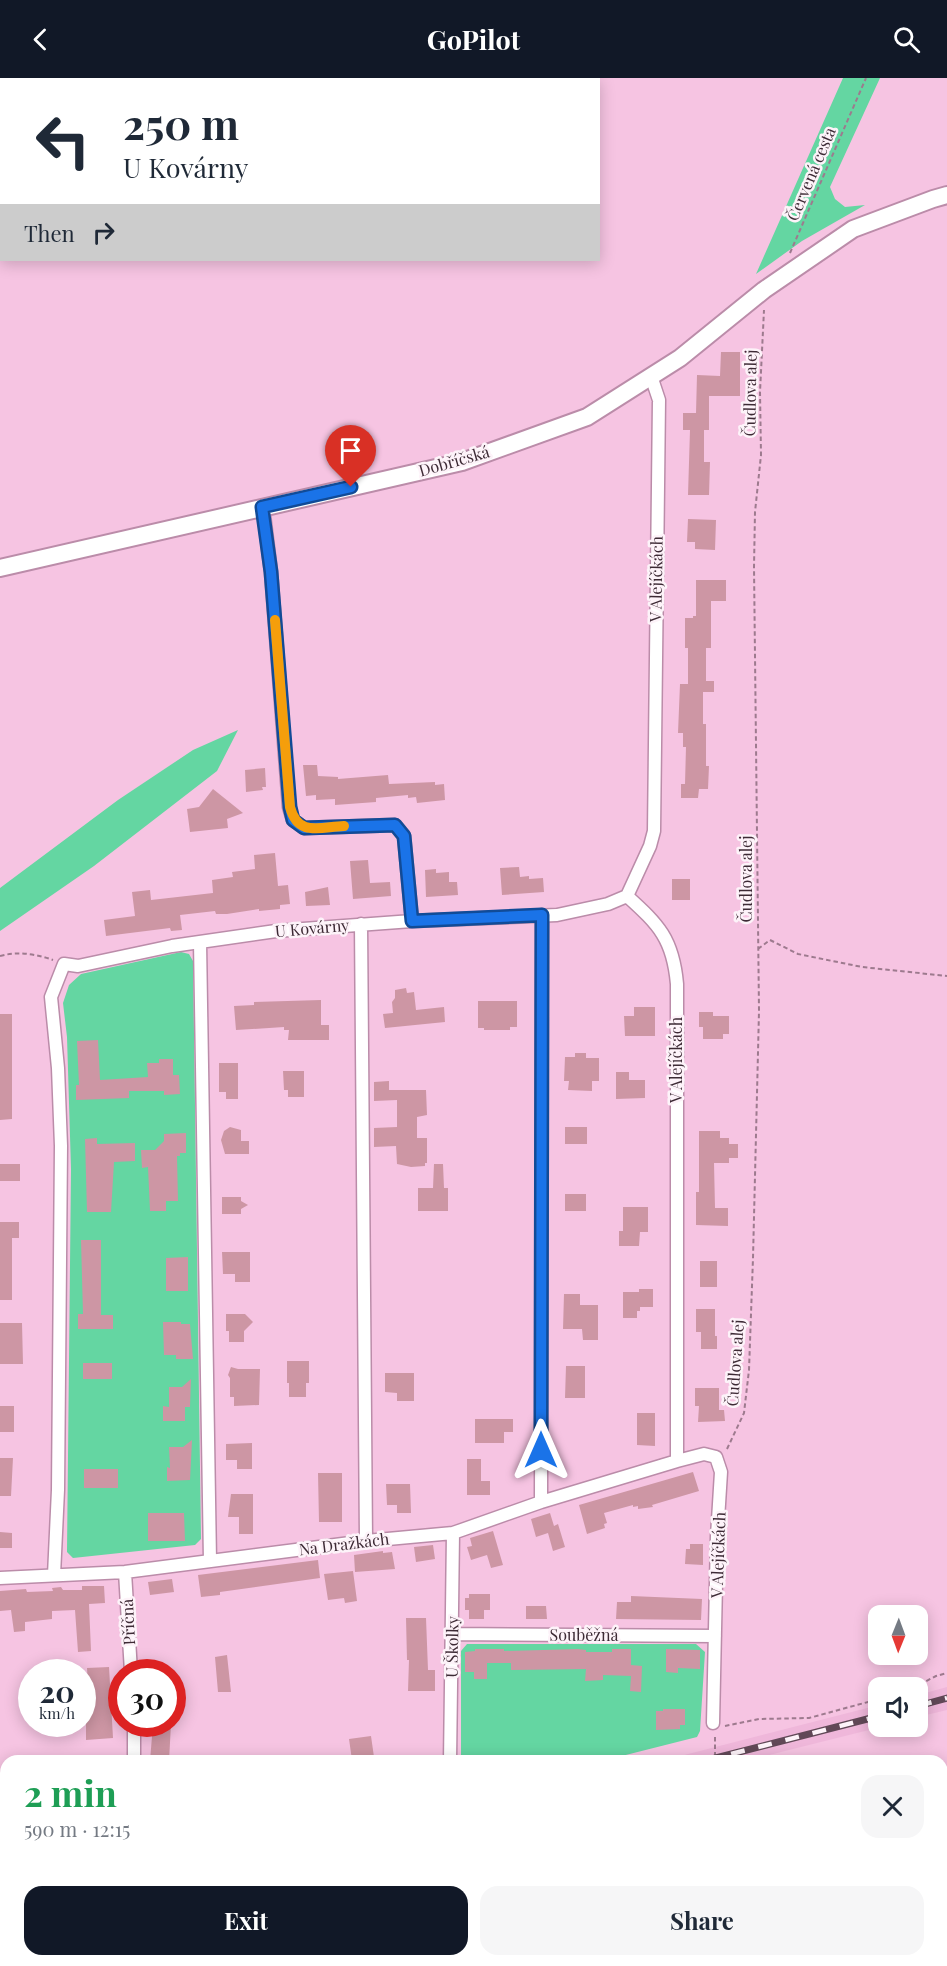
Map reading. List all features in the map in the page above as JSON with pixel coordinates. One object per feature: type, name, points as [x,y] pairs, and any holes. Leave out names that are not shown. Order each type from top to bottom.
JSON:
[{"type":"street","name":"Dobříčská","points":[[0,568],[462,462],[587,417],[680,358],[764,290],[853,229],[947,195]]},
{"type":"street","name":"V Alejíčkách","points":[[651,376],[659,400],[654,831],[650,846],[627,896],[654,921],[666,938],[672,953],[677,984],[677,1461]]},
{"type":"street","points":[[262,507],[271,572],[290,807],[293,820],[304,828],[395,825],[404,836],[412,921]]},
{"type":"street","name":"U Kovárny","points":[[64,964],[78,966],[200,942],[276,931],[412,921],[557,915],[609,904],[627,896]]},
{"type":"street","points":[[542,915],[542,1502]]},
{"type":"street","points":[[361,924],[366,1541]]},
{"type":"street","points":[[200,942],[210,1561]]},
{"type":"street","points":[[54,1575],[58,1490],[61,1146],[58,1068],[51,997],[64,964]]},
{"type":"street","points":[[677,1461],[704,1454],[716,1457]]},
{"type":"street","name":"V Alejíčkách","points":[[713,1726],[717,1536],[721,1472],[716,1457]]},
{"type":"street","name":"Na Dražkách","points":[[0,1578],[125,1572],[366,1541],[453,1533],[542,1502],[677,1461]]},
{"type":"street","name":"U Školky","points":[[450,1755],[453,1533]]},
{"type":"street","name":"Příčná","points":[[125,1572],[130,1659]]},
{"type":"street","name":"Souběžná","points":[[452,1634],[715,1636]]},
{"type":"street","points":[[134,1737],[134,1755]]},
{"type":"path","name":"Červená cesta","points":[[789,255],[866,78]]},
{"type":"path","name":"Čudlova alej","points":[[716,1457],[726,1451],[744,1413],[749,1370],[758,1059],[754,567],[755,512],[761,454],[760,392],[764,290]]},
{"type":"path","points":[[758,949],[770,940],[798,954],[862,968],[947,976]]},
{"type":"path","points":[[0,956],[37,954],[64,964]]},
{"type":"path","points":[[928,1680],[947,1673]]},
{"type":"path","points":[[715,1755],[713,1726],[759,1719],[809,1718],[868,1702]]},
{"type":"shaded area","points":[[947,1687],[947,1710],[928,1715],[928,1692]]},
{"type":"shaded area","points":[[868,1708],[868,1730],[771,1755],[684,1755]]},
{"type":"green space","points":[[843,78],[880,78],[830,187],[835,199],[845,207],[865,205],[802,241],[756,274]]},
{"type":"green space","points":[[238,730],[217,771],[94,866],[0,931],[0,888],[118,800],[193,750]]},
{"type":"green space","points":[[181,952],[189,954],[193,961],[201,1539],[195,1545],[73,1558],[67,1552],[71,1169],[67,1037],[63,1003],[69,985],[81,974]]},
{"type":"green space","points":[[467,1644],[696,1644],[705,1652],[700,1731],[697,1737],[626,1755],[461,1755],[461,1651]]},
{"type":"building","points":[[721,352],[740,352],[740,396],[709,396],[709,430],[704,430],[704,462],[710,462],[709,495],[688,495],[690,430],[683,430],[683,413],[696,413],[697,375],[720,376]]},
{"type":"building","points":[[688,519],[716,520],[715,550],[695,549],[695,542],[687,542]]},
{"type":"building","points":[[696,580],[726,580],[726,601],[711,601],[711,648],[706,648],[706,681],[714,681],[714,692],[703,692],[706,766],[709,766],[708,789],[699,789],[698,798],[681,798],[681,784],[685,784],[686,747],[683,747],[683,733],[678,733],[680,684],[688,684],[685,618],[696,616]]},
{"type":"building","points":[[303,765],[317,765],[318,776],[338,777],[338,779],[388,775],[389,784],[435,782],[435,785],[444,784],[445,800],[417,803],[416,797],[408,798],[408,795],[376,798],[376,802],[335,805],[335,799],[316,800],[316,795],[306,796]]},
{"type":"building","points":[[265,768],[266,787],[262,787],[263,790],[246,792],[245,770]]},
{"type":"building","points":[[213,789],[243,813],[227,819],[228,828],[190,832],[187,809],[199,807]]},
{"type":"building","points":[[275,853],[278,886],[288,885],[290,904],[280,905],[280,909],[259,911],[259,909],[227,914],[216,914],[215,911],[180,915],[182,930],[171,931],[170,928],[106,936],[104,920],[135,916],[132,892],[150,890],[151,900],[213,893],[212,880],[233,877],[232,872],[255,869],[254,855]]},
{"type":"building","points":[[368,860],[370,883],[390,882],[391,896],[353,899],[350,861]]},
{"type":"building","points":[[519,867],[520,877],[543,878],[544,892],[502,895],[500,868]]},
{"type":"building","points":[[436,869],[436,873],[449,872],[449,882],[457,882],[458,895],[426,897],[425,870]]},
{"type":"building","points":[[672,879],[690,879],[690,900],[672,900]]},
{"type":"building","points":[[328,887],[330,905],[306,906],[305,892]]},
{"type":"building","points":[[406,988],[407,993],[414,992],[416,1010],[444,1007],[445,1022],[385,1028],[383,1014],[393,1013],[392,1002],[395,998],[395,990]]},
{"type":"building","points":[[321,1000],[321,1025],[329,1025],[329,1040],[288,1040],[289,1030],[284,1030],[284,1027],[236,1030],[234,1006],[254,1005],[254,1002]]},
{"type":"building","points":[[478,1001],[517,1001],[517,1027],[510,1027],[510,1030],[478,1028]]},
{"type":"building","points":[[634,1007],[655,1007],[655,1036],[625,1036],[624,1016],[634,1016]]},
{"type":"building","points":[[699,1012],[713,1012],[713,1016],[729,1016],[729,1034],[723,1034],[723,1039],[703,1039],[703,1027],[699,1027]]},
{"type":"building","points":[[0,1014],[12,1014],[12,1119],[0,1120]]},
{"type":"building","points":[[98,1040],[100,1080],[148,1077],[147,1063],[159,1063],[159,1059],[173,1059],[173,1075],[179,1075],[180,1094],[164,1095],[164,1091],[129,1091],[129,1098],[76,1100],[76,1085],[79,1085],[77,1041]]},
{"type":"building","points":[[575,1053],[586,1053],[586,1058],[599,1058],[599,1081],[592,1081],[592,1091],[568,1090],[569,1081],[564,1081],[565,1057],[575,1057]]},
{"type":"building","points":[[219,1063],[238,1063],[238,1099],[226,1099],[226,1092],[219,1092]]},
{"type":"building","points":[[283,1071],[304,1071],[304,1097],[288,1097],[288,1090],[284,1090]]},
{"type":"building","points":[[616,1072],[629,1072],[629,1080],[645,1080],[645,1098],[616,1099]]},
{"type":"building","points":[[389,1081],[389,1090],[426,1090],[427,1115],[417,1117],[417,1138],[427,1138],[425,1166],[411,1167],[397,1164],[396,1146],[374,1147],[374,1128],[397,1127],[397,1100],[374,1101],[374,1082]]},
{"type":"building","points":[[230,1127],[241,1130],[241,1141],[249,1141],[249,1154],[225,1154],[221,1140],[224,1131]]},
{"type":"building","points":[[565,1127],[587,1127],[587,1144],[565,1144]]},
{"type":"building","points":[[699,1131],[720,1131],[720,1138],[729,1138],[729,1144],[738,1144],[738,1158],[729,1158],[729,1163],[714,1163],[715,1208],[728,1208],[728,1226],[696,1225],[696,1192],[699,1192]]},
{"type":"building","points":[[186,1133],[186,1153],[180,1153],[180,1156],[177,1156],[178,1201],[166,1201],[166,1211],[150,1211],[148,1167],[142,1168],[141,1150],[155,1150],[164,1141],[164,1134]]},
{"type":"building","points":[[97,1138],[97,1144],[135,1143],[135,1161],[114,1162],[111,1212],[87,1212],[85,1139]]},
{"type":"building","points":[[0,1164],[20,1164],[20,1181],[0,1181]]},
{"type":"building","points":[[434,1164],[443,1164],[444,1188],[448,1188],[448,1211],[418,1211],[418,1188],[433,1188]]},
{"type":"building","points":[[565,1194],[586,1194],[586,1211],[565,1211]]},
{"type":"building","points":[[222,1197],[241,1197],[241,1201],[248,1205],[241,1209],[241,1214],[222,1214]]},
{"type":"building","points":[[623,1207],[648,1207],[648,1232],[640,1232],[639,1246],[619,1246],[619,1231],[623,1231]]},
{"type":"building","points":[[0,1222],[19,1222],[19,1238],[12,1238],[12,1300],[0,1300]]},
{"type":"building","points":[[81,1240],[101,1240],[101,1315],[113,1315],[113,1329],[78,1329],[78,1314],[83,1314]]},
{"type":"building","points":[[222,1252],[250,1252],[250,1282],[235,1282],[235,1274],[223,1274]]},
{"type":"building","points":[[188,1257],[188,1291],[166,1291],[166,1258]]},
{"type":"building","points":[[700,1261],[717,1261],[717,1287],[700,1287]]},
{"type":"building","points":[[639,1289],[653,1289],[653,1307],[640,1307],[640,1311],[637,1311],[637,1318],[623,1318],[623,1292],[639,1292]]},
{"type":"building","points":[[564,1294],[580,1294],[580,1305],[598,1305],[598,1340],[583,1340],[582,1329],[563,1329]]},
{"type":"building","points":[[696,1309],[715,1309],[717,1349],[701,1349],[701,1332],[696,1332]]},
{"type":"building","points":[[226,1314],[245,1314],[253,1322],[244,1331],[244,1342],[229,1342],[229,1331],[226,1331]]},
{"type":"building","points":[[163,1322],[190,1324],[193,1359],[176,1359],[176,1355],[164,1355]]},
{"type":"building","points":[[0,1323],[22,1323],[23,1364],[0,1364]]},
{"type":"building","points":[[287,1361],[309,1361],[309,1383],[306,1383],[306,1397],[289,1397]]},
{"type":"building","points":[[83,1363],[112,1363],[112,1379],[83,1379]]},
{"type":"building","points":[[566,1366],[585,1366],[585,1398],[565,1398]]},
{"type":"building","points":[[231,1367],[260,1369],[259,1405],[234,1406],[234,1397],[230,1397],[228,1375]]},
{"type":"building","points":[[385,1373],[414,1373],[414,1401],[397,1401],[397,1393],[385,1392]]},
{"type":"building","points":[[191,1379],[190,1407],[185,1407],[185,1421],[163,1421],[163,1406],[169,1407],[169,1387],[182,1387]]},
{"type":"building","points":[[695,1388],[719,1388],[719,1410],[724,1410],[725,1421],[698,1422],[699,1406],[695,1406]]},
{"type":"building","points":[[0,1406],[14,1406],[14,1432],[0,1432]]},
{"type":"building","points":[[637,1413],[655,1413],[655,1446],[637,1445]]},
{"type":"building","points":[[475,1419],[513,1419],[513,1432],[504,1432],[504,1443],[475,1443]]},
{"type":"building","points":[[192,1440],[190,1480],[167,1481],[167,1467],[170,1468],[169,1447],[183,1447]]},
{"type":"building","points":[[252,1443],[252,1469],[237,1469],[237,1460],[226,1460],[226,1444]]},
{"type":"building","points":[[0,1458],[13,1458],[11,1496],[0,1496]]},
{"type":"building","points":[[467,1459],[481,1459],[481,1481],[490,1481],[490,1495],[467,1495]]},
{"type":"building","points":[[84,1469],[118,1469],[118,1488],[84,1488]]},
{"type":"building","points":[[693,1472],[699,1491],[652,1505],[653,1507],[638,1509],[638,1506],[633,1507],[633,1505],[604,1513],[607,1523],[604,1524],[605,1528],[587,1534],[579,1505]]},
{"type":"building","points":[[318,1473],[342,1473],[342,1522],[319,1522]]},
{"type":"building","points":[[386,1484],[410,1484],[411,1513],[397,1513],[397,1505],[387,1505]]},
{"type":"building","points":[[231,1494],[253,1494],[253,1534],[239,1534],[239,1517],[228,1517]]},
{"type":"building","points":[[148,1513],[184,1513],[185,1541],[148,1541]]},
{"type":"building","points":[[550,1513],[554,1526],[558,1524],[565,1547],[553,1551],[548,1533],[536,1537],[531,1519]]},
{"type":"building","points":[[493,1531],[503,1565],[491,1568],[487,1555],[471,1560],[467,1547],[472,1546],[470,1538]]},
{"type":"building","points":[[0,1532],[12,1533],[12,1548],[0,1548]]},
{"type":"building","points":[[690,1544],[703,1544],[703,1565],[685,1564],[686,1549],[690,1549]]},
{"type":"building","points":[[433,1545],[435,1559],[416,1562],[414,1547]]},
{"type":"building","points":[[383,1551],[383,1553],[392,1552],[395,1569],[355,1572],[354,1555]]},
{"type":"building","points":[[318,1560],[320,1578],[220,1592],[220,1595],[201,1597],[198,1575]]},
{"type":"building","points":[[353,1571],[357,1601],[345,1603],[344,1598],[328,1600],[324,1574]]},
{"type":"building","points":[[172,1579],[174,1592],[150,1595],[148,1582]]},
{"type":"building","points":[[82,1586],[104,1586],[105,1603],[89,1604],[91,1651],[78,1652],[75,1610],[52,1611],[52,1619],[25,1622],[25,1631],[14,1632],[11,1610],[0,1611],[0,1591],[26,1589],[27,1592],[53,1591],[52,1588],[61,1587],[63,1590],[82,1590]]},
{"type":"building","points":[[469,1594],[490,1594],[490,1610],[484,1610],[484,1619],[469,1619],[469,1610],[465,1610],[465,1598],[469,1598]]},
{"type":"building","points":[[631,1596],[702,1599],[701,1620],[616,1619],[617,1602],[631,1602]]},
{"type":"building","points":[[526,1606],[546,1606],[547,1619],[526,1619]]},
{"type":"building","points":[[406,1618],[426,1618],[428,1670],[435,1670],[435,1691],[408,1691],[409,1660],[407,1660]]},
{"type":"building","points":[[475,1649],[504,1649],[504,1651],[578,1649],[586,1650],[586,1652],[612,1652],[612,1649],[631,1649],[631,1665],[642,1666],[641,1692],[630,1691],[631,1676],[603,1675],[603,1680],[585,1681],[586,1669],[511,1670],[511,1663],[487,1663],[487,1679],[474,1679],[474,1672],[465,1672],[465,1652],[475,1651]]},
{"type":"building","points":[[666,1649],[700,1650],[700,1669],[678,1668],[678,1673],[666,1672]]},
{"type":"building","points":[[227,1655],[231,1692],[218,1692],[215,1657]]},
{"type":"building","points":[[108,1667],[108,1737],[113,1738],[86,1740],[86,1737],[96,1737],[96,1668]]},
{"type":"building","points":[[663,1709],[685,1709],[685,1725],[680,1725],[680,1729],[656,1730],[656,1711],[663,1711]]},
{"type":"building","points":[[371,1736],[374,1755],[351,1755],[349,1739]]},
{"type":"building","points":[[152,1737],[170,1737],[169,1755],[150,1755]]},
{"type":"railway","points":[[928,1703],[947,1698]]},
{"type":"railway","points":[[727,1755],[868,1719]]},
{"type":"slow traffic","points":[[275,620],[290,807],[293,820],[304,828],[344,826]]},
{"type":"route","points":[[351,487],[262,507],[271,572],[290,807],[293,820],[304,828],[395,825],[404,836],[412,921],[542,915],[541,1450]]}]
